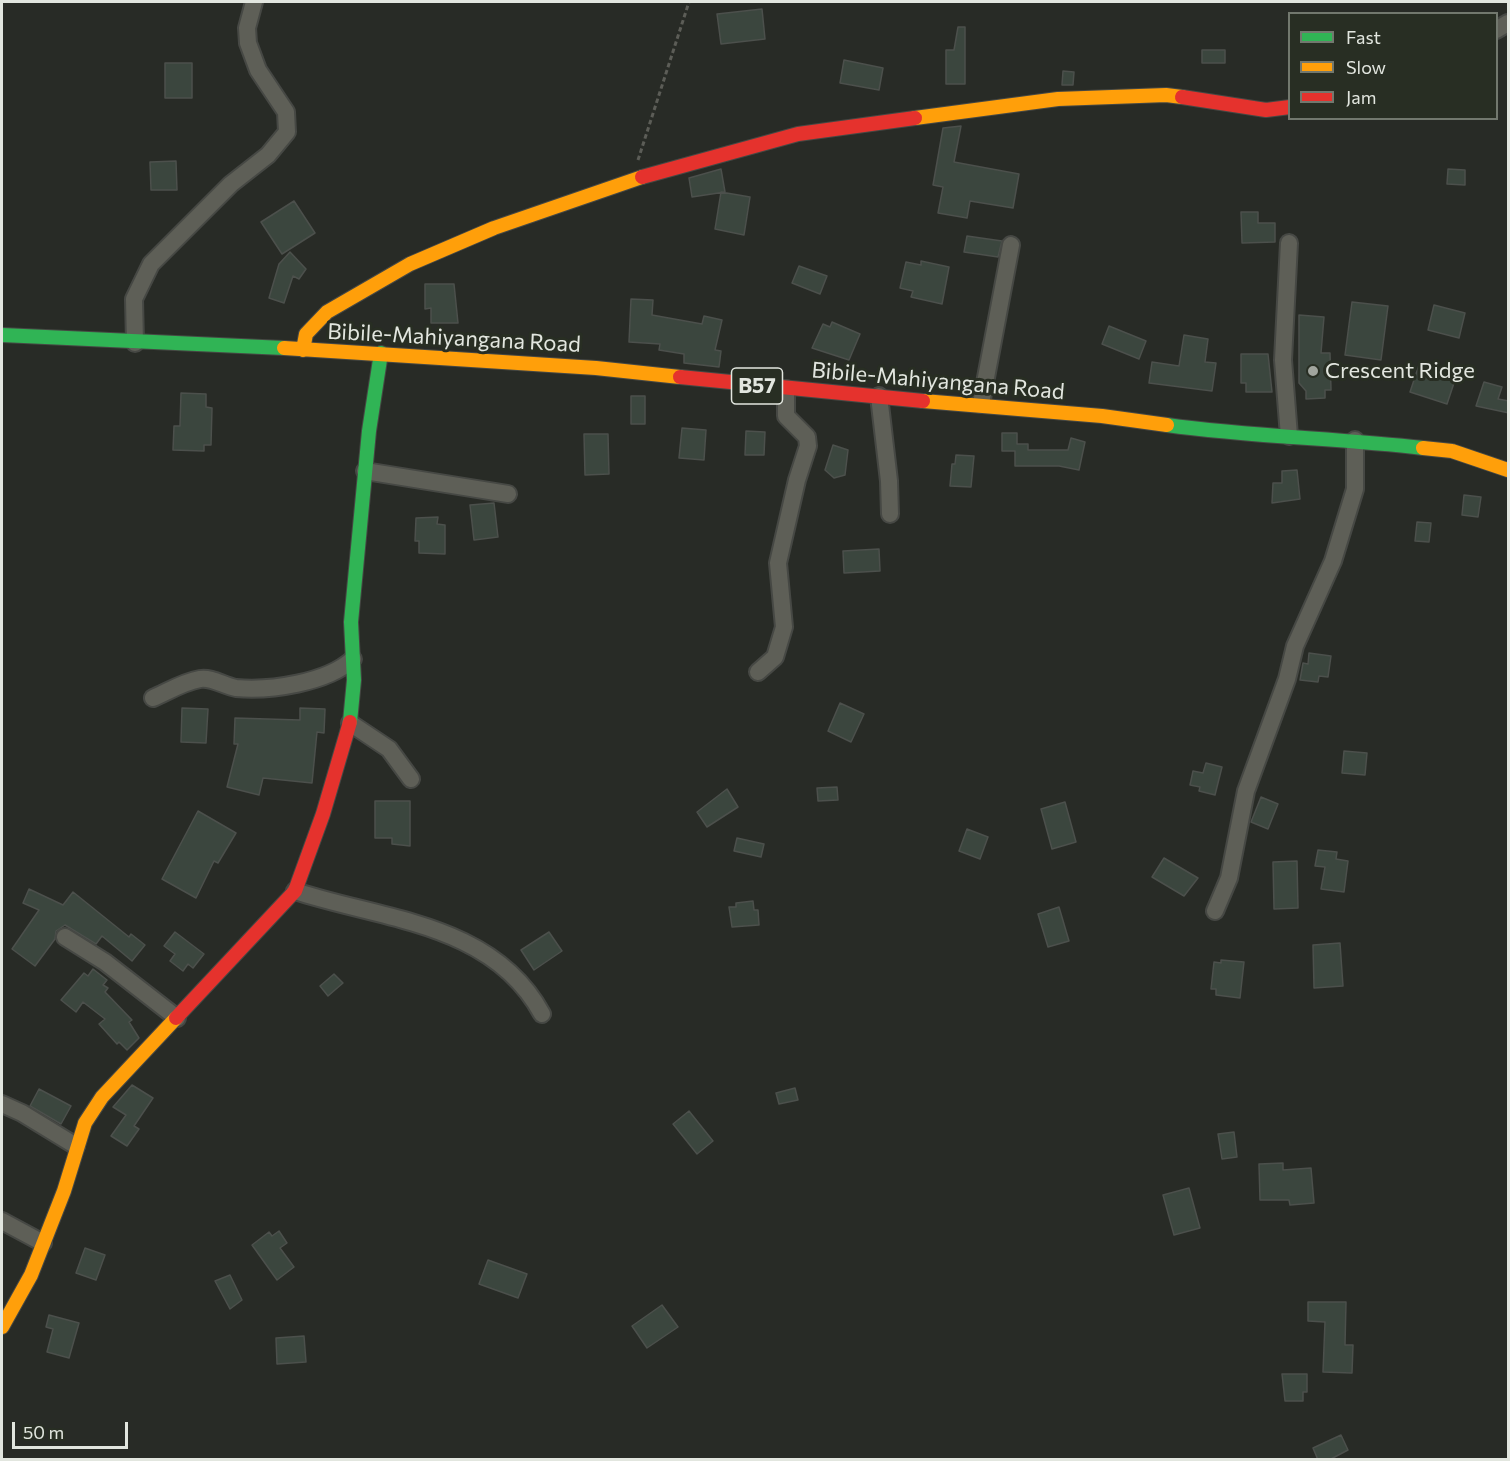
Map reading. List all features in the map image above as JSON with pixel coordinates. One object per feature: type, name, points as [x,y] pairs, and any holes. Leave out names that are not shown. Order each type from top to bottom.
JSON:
[{"type":"street","points":[[135,343],[134,299],[151,264],[231,184],[268,155],[286,132],[286,112],[258,70],[248,43],[247,27],[254,2]]},
{"type":"street","points":[[303,350],[306,334],[327,312],[410,264],[494,228],[631,180],[798,134],[1059,99],[1166,95],[1266,110],[1288,107]]},
{"type":"street","points":[[1289,243],[1283,360],[1283,390],[1289,414],[1289,436]]},
{"type":"street","points":[[981,404],[1011,245]]},
{"type":"street","name":"Bibile-Mahiyangana Road","points":[[2,335],[381,353],[596,368],[786,389],[1102,416],[1223,433],[1355,440],[1452,451],[1509,470]]},
{"type":"street","points":[[2,1327],[31,1275],[64,1191],[76,1146],[85,1123],[102,1097],[295,891],[323,814],[350,723],[353,659],[351,621],[365,471],[381,353]]},
{"type":"street","points":[[758,672],[775,657],[783,627],[778,563],[797,480],[808,446],[807,437],[786,416],[786,389]]},
{"type":"street","points":[[879,396],[889,481],[890,514]]},
{"type":"street","points":[[1215,911],[1229,878],[1246,791],[1287,679],[1295,646],[1333,561],[1355,489],[1355,440]]},
{"type":"street","points":[[365,471],[507,494]]},
{"type":"street","points":[[153,698],[182,684],[203,679],[233,687],[270,689],[323,678],[340,670],[353,659]]},
{"type":"street","points":[[350,723],[389,749],[411,779]]},
{"type":"street","points":[[295,891],[439,930],[467,943],[508,968],[542,1014]]},
{"type":"street","points":[[65,937],[105,962],[177,1017]]},
{"type":"street","points":[[2,1104],[22,1113],[76,1146]]},
{"type":"street","points":[[2,1221],[43,1243]]},
{"type":"path","points":[[631,180],[689,2]]},
{"type":"building","points":[[762,9],[765,39],[721,44],[717,14]]},
{"type":"building","points":[[958,27],[965,27],[965,84],[946,84],[946,50],[954,50]]},
{"type":"building","points":[[1202,50],[1225,50],[1225,63],[1202,63]]},
{"type":"building","points":[[844,60],[883,68],[879,90],[840,83]]},
{"type":"building","points":[[165,63],[192,63],[192,98],[165,98]]},
{"type":"building","points":[[1063,71],[1074,72],[1073,85],[1062,85]]},
{"type":"building","points":[[961,126],[954,162],[1019,174],[1013,208],[970,201],[967,218],[938,213],[943,187],[933,185],[943,128]]},
{"type":"building","points":[[176,161],[177,190],[151,190],[150,162]]},
{"type":"building","points":[[721,169],[725,192],[692,197],[689,178]]},
{"type":"building","points":[[1448,169],[1465,170],[1465,185],[1447,184]]},
{"type":"building","points":[[721,192],[750,197],[744,235],[715,229]]},
{"type":"building","points":[[294,201],[315,233],[282,254],[261,222]]},
{"type":"building","points":[[1241,212],[1258,212],[1258,223],[1275,223],[1275,242],[1242,243]]},
{"type":"building","points":[[967,236],[1002,241],[998,257],[964,252]]},
{"type":"building","points":[[290,252],[306,269],[299,279],[293,276],[284,303],[269,298],[279,264]]},
{"type":"building","points":[[921,261],[949,267],[942,304],[911,297],[913,291],[900,288],[906,262],[921,265]]},
{"type":"building","points":[[799,266],[827,276],[820,294],[792,283]]},
{"type":"building","points":[[425,284],[454,284],[458,323],[431,323],[431,308],[425,309]]},
{"type":"building","points":[[631,299],[653,300],[652,315],[702,324],[704,316],[722,320],[715,350],[721,351],[719,367],[684,363],[684,354],[659,350],[660,344],[629,342]]},
{"type":"building","points":[[1352,302],[1388,306],[1381,360],[1345,355]]},
{"type":"building","points":[[1434,305],[1465,313],[1459,338],[1428,330]]},
{"type":"building","points":[[1299,315],[1324,317],[1321,353],[1330,353],[1331,390],[1325,390],[1325,398],[1306,399],[1306,391],[1299,383]]},
{"type":"building","points":[[832,322],[860,334],[849,360],[812,348],[823,324],[830,327]]},
{"type":"building","points":[[1109,326],[1146,341],[1139,359],[1102,344]]},
{"type":"building","points":[[1184,335],[1208,339],[1205,362],[1216,363],[1212,391],[1149,383],[1152,362],[1179,366]]},
{"type":"building","points":[[1241,354],[1268,354],[1272,392],[1246,392],[1246,383],[1241,383]]},
{"type":"building","points":[[1420,362],[1457,374],[1447,404],[1410,392]]},
{"type":"building","points":[[1484,382],[1502,387],[1498,399],[1509,401],[1509,413],[1476,406]]},
{"type":"building","points":[[181,393],[206,394],[206,407],[212,408],[211,445],[204,445],[204,451],[173,450],[174,426],[180,426]]},
{"type":"building","points":[[631,396],[645,396],[645,424],[631,424]]},
{"type":"building","points":[[682,428],[706,430],[704,460],[679,458]]},
{"type":"building","points":[[746,431],[765,432],[764,455],[745,455]]},
{"type":"building","points":[[1002,433],[1017,433],[1017,444],[1028,444],[1028,450],[1068,450],[1071,438],[1085,442],[1079,470],[1059,466],[1015,466],[1015,451],[1002,451]]},
{"type":"building","points":[[584,434],[608,434],[609,474],[585,475]]},
{"type":"building","points":[[833,445],[848,450],[845,475],[834,478],[825,470]]},
{"type":"building","points":[[956,455],[974,456],[971,487],[950,486],[952,464],[955,464]]},
{"type":"building","points":[[1297,470],[1300,499],[1272,503],[1273,483],[1282,483],[1282,471]]},
{"type":"building","points":[[1464,495],[1481,497],[1478,517],[1462,515]]},
{"type":"building","points":[[494,503],[498,537],[474,540],[470,505]]},
{"type":"building","points":[[438,517],[437,524],[445,525],[445,554],[419,553],[419,541],[415,541],[416,518]]},
{"type":"building","points":[[1417,522],[1431,523],[1429,542],[1415,541]]},
{"type":"building","points":[[879,549],[880,571],[844,573],[843,551]]},
{"type":"building","points":[[1309,653],[1331,656],[1328,677],[1319,676],[1318,682],[1300,680],[1303,663],[1308,664]]},
{"type":"building","points":[[840,703],[864,714],[851,742],[828,731]]},
{"type":"building","points":[[182,708],[208,709],[206,743],[181,742]]},
{"type":"building","points":[[300,708],[325,709],[324,733],[317,732],[312,783],[263,778],[259,795],[227,787],[238,744],[234,744],[235,718],[300,720]]},
{"type":"building","points":[[1344,751],[1367,753],[1365,775],[1342,773]]},
{"type":"building","points":[[1206,763],[1222,767],[1215,795],[1199,791],[1200,787],[1190,785],[1193,771],[1203,773]]},
{"type":"building","points":[[837,787],[838,800],[818,801],[817,788]]},
{"type":"building","points":[[727,789],[738,807],[707,827],[697,812]]},
{"type":"building","points":[[1261,797],[1278,804],[1268,829],[1251,822]]},
{"type":"building","points":[[375,801],[410,801],[410,846],[392,844],[392,838],[375,838]]},
{"type":"building","points":[[1065,802],[1076,842],[1052,849],[1041,809]]},
{"type":"building","points":[[198,811],[236,833],[218,863],[214,861],[196,898],[162,879]]},
{"type":"building","points":[[967,829],[988,837],[980,859],[959,851]]},
{"type":"building","points":[[737,838],[764,844],[761,857],[734,851]]},
{"type":"building","points":[[1318,850],[1337,852],[1336,859],[1348,861],[1344,892],[1321,889],[1325,867],[1315,866]]},
{"type":"building","points":[[1164,858],[1198,878],[1184,896],[1152,877]]},
{"type":"building","points":[[1297,861],[1298,908],[1274,909],[1273,862]]},
{"type":"building","points":[[29,889],[63,905],[73,892],[129,937],[131,934],[145,945],[132,961],[102,936],[96,944],[65,925],[56,931],[55,939],[35,966],[12,949],[39,910],[23,903]]},
{"type":"building","points":[[753,901],[754,910],[758,910],[759,925],[732,927],[729,907],[736,907],[736,903]]},
{"type":"building","points":[[1059,907],[1069,941],[1048,947],[1038,914]]},
{"type":"building","points":[[175,932],[204,954],[193,968],[188,964],[183,971],[170,961],[175,954],[164,946]]},
{"type":"building","points":[[549,932],[562,951],[534,970],[521,950]]},
{"type":"building","points":[[1340,943],[1343,986],[1314,988],[1313,945]]},
{"type":"building","points":[[1221,960],[1244,962],[1240,998],[1216,995],[1216,989],[1211,989],[1214,962],[1221,963]]},
{"type":"building","points":[[93,969],[107,980],[103,985],[108,988],[105,992],[132,1020],[129,1022],[139,1038],[127,1050],[119,1042],[117,1044],[99,1024],[105,1019],[83,1002],[76,1012],[61,1000],[84,973],[88,976]]},
{"type":"building","points":[[334,974],[343,983],[328,996],[320,986]]},
{"type":"building","points":[[132,1085],[153,1098],[134,1126],[139,1129],[127,1146],[111,1136],[126,1115],[113,1107]]},
{"type":"building","points":[[795,1088],[798,1100],[779,1104],[776,1093]]},
{"type":"building","points":[[39,1089],[71,1106],[61,1124],[30,1106]]},
{"type":"building","points":[[689,1111],[713,1141],[697,1154],[673,1124]]},
{"type":"building","points":[[1234,1132],[1237,1157],[1222,1159],[1218,1134]]},
{"type":"building","points":[[1283,1163],[1283,1170],[1311,1168],[1314,1203],[1290,1205],[1289,1200],[1260,1200],[1259,1164]]},
{"type":"building","points":[[1189,1188],[1200,1228],[1174,1235],[1163,1195]]},
{"type":"building","points":[[279,1231],[287,1243],[280,1248],[294,1267],[277,1280],[252,1245],[269,1232],[272,1236]]},
{"type":"building","points":[[85,1248],[105,1255],[96,1280],[76,1273]]},
{"type":"building","points":[[488,1260],[527,1274],[518,1298],[479,1284]]},
{"type":"building","points":[[230,1275],[242,1300],[230,1309],[215,1281]]},
{"type":"building","points":[[1308,1302],[1346,1302],[1345,1345],[1353,1345],[1352,1373],[1323,1372],[1325,1322],[1308,1321]]},
{"type":"building","points":[[662,1305],[678,1327],[647,1348],[632,1326]]},
{"type":"building","points":[[49,1315],[79,1323],[69,1358],[47,1352],[53,1329],[46,1327]]},
{"type":"building","points":[[304,1336],[306,1362],[277,1364],[276,1338]]},
{"type":"building","points":[[1282,1374],[1307,1374],[1307,1392],[1303,1392],[1303,1401],[1285,1401]]},
{"type":"building","points":[[1341,1435],[1348,1450],[1329,1460],[1318,1460],[1313,1448]]},
{"type":"traffic: fast","points":[[2,335],[284,348]]},
{"type":"traffic: fast","points":[[350,722],[354,680],[351,622],[369,431],[381,353]]},
{"type":"traffic: fast","points":[[1167,425],[1423,448]]},
{"type":"traffic: slow","points":[[915,118],[1058,99],[1166,95],[1182,97]]},
{"type":"traffic: slow","points":[[303,350],[306,334],[327,312],[410,264],[494,228],[642,177]]},
{"type":"traffic: slow","points":[[284,348],[596,368],[680,377]]},
{"type":"traffic: slow","points":[[923,401],[1102,416],[1167,425]]},
{"type":"traffic: slow","points":[[1423,448],[1452,451],[1508,470]]},
{"type":"traffic: slow","points":[[2,1327],[31,1275],[64,1191],[85,1123],[102,1097],[176,1018]]},
{"type":"traffic: jam","points":[[1182,97],[1266,110],[1288,107]]},
{"type":"traffic: jam","points":[[642,177],[798,134],[915,118]]},
{"type":"traffic: jam","points":[[680,377],[923,401]]},
{"type":"traffic: jam","points":[[176,1018],[295,891],[323,814],[350,722]]},
{"type":"place","name":"Crescent Ridge","points":[[1313,371]]}]
